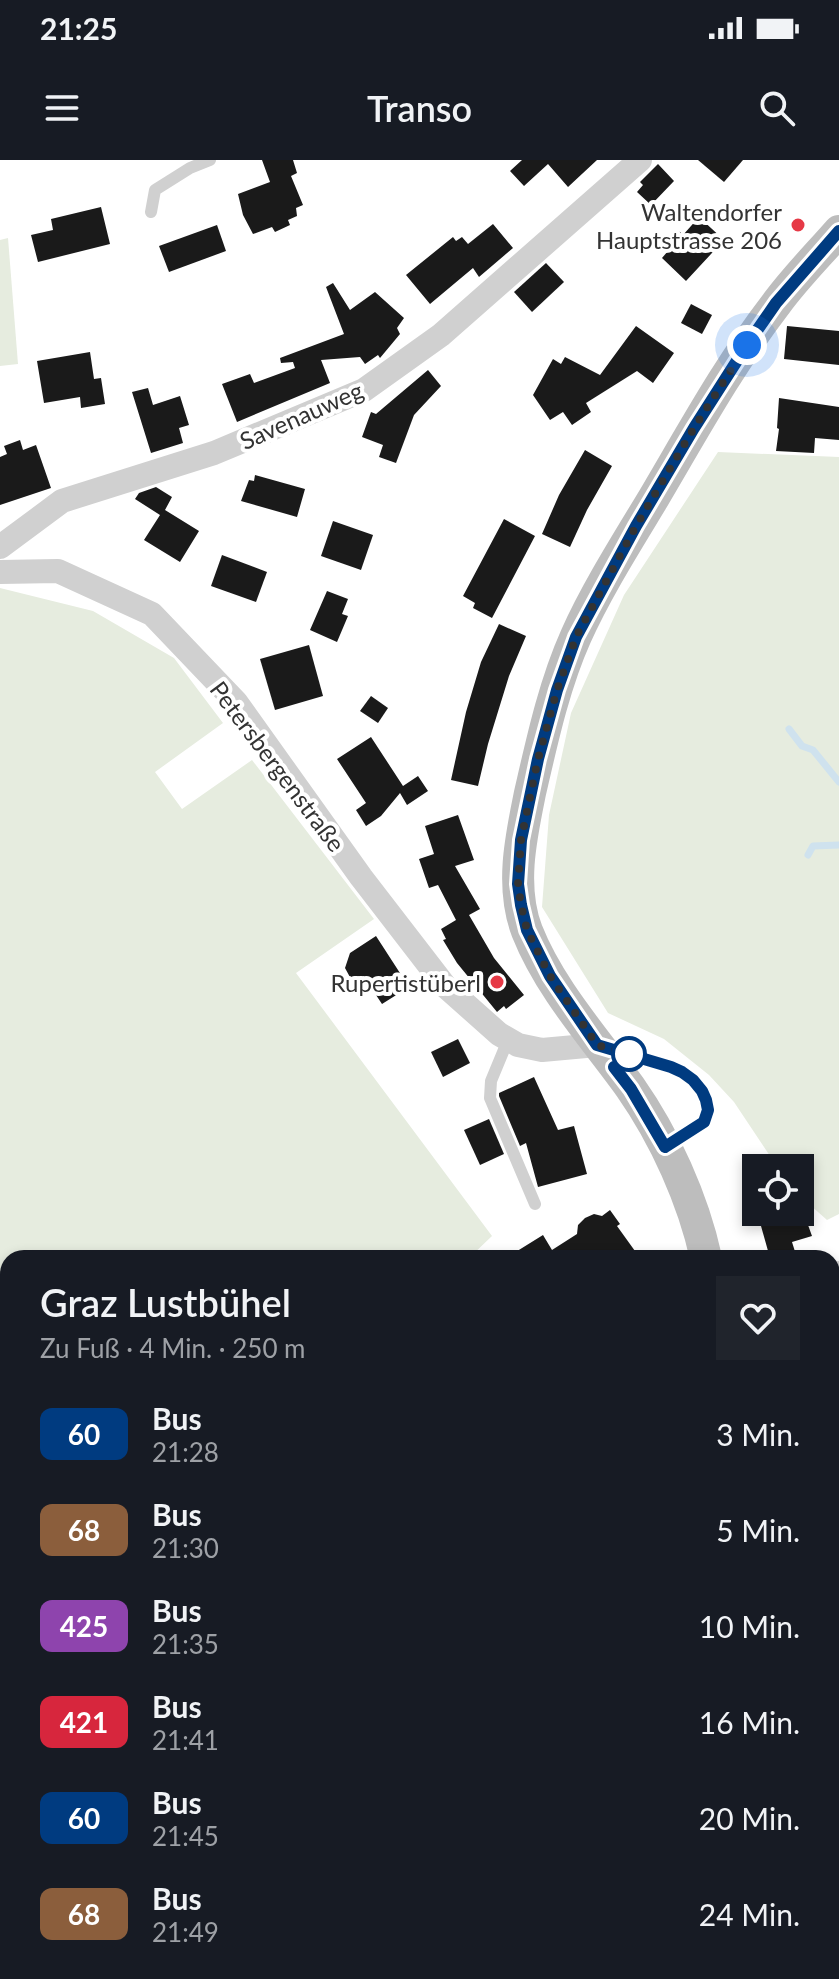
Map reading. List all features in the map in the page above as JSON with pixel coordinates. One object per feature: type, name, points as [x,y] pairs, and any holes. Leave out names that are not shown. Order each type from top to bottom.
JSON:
[{"type":"main road","points":[[703,1250],[688,1201],[665,1147],[631,1089],[550,976],[527,930],[518,884],[521,840],[538,759],[576,637],[636,526],[747,345],[776,303],[839,231]]},
{"type":"street","name":"Savenauweg","points":[[0,547],[62,501],[214,453],[364,390],[441,335],[640,160]]},
{"type":"street","name":"Petersbergenstraße","points":[[0,572],[58,571],[152,614],[236,702],[361,877],[445,986],[518,1045],[542,1050],[597,1045]]},
{"type":"lane","points":[[151,212],[155,190],[190,168],[210,160]]},
{"type":"lane","points":[[508,1040],[491,1081],[490,1098],[535,1204]]},
{"type":"lane","points":[[597,1045],[682,1072],[702,1091],[706,1100],[704,1122],[665,1147]]},
{"type":"shaded area","points":[[8,238],[18,364],[0,366],[0,240]]},
{"type":"shaded area","points":[[718,452],[839,457],[839,1214],[827,1220],[814,1208],[814,1154],[769,1154],[734,1102],[709,1075],[664,1039],[608,1013],[542,907],[549,815],[571,713],[624,595]]},
{"type":"shaded area","points":[[0,588],[93,611],[174,658],[223,723],[155,772],[182,809],[252,760],[374,919],[296,973],[492,1236],[477,1250],[0,1250]]},
{"type":"building","points":[[262,160],[293,160],[297,173],[291,176],[303,205],[296,208],[297,216],[288,220],[290,225],[275,232],[272,227],[253,234],[243,215],[238,194],[270,182]]},
{"type":"building","points":[[522,160],[597,160],[568,187],[548,164],[524,186],[510,171]]},
{"type":"building","points":[[698,160],[743,160],[724,182]]},
{"type":"building","points":[[658,164],[674,181],[651,205],[637,192],[643,185],[640,182]]},
{"type":"building","points":[[101,207],[110,244],[38,262],[31,235],[53,230],[51,219]]},
{"type":"building","points":[[699,217],[724,240],[686,281],[662,258],[668,251],[663,246],[678,230],[683,235]]},
{"type":"building","points":[[493,224],[513,248],[479,277],[473,268],[430,304],[406,275],[453,237],[456,241],[462,237],[468,244]]},
{"type":"building","points":[[217,225],[226,251],[169,272],[159,246]]},
{"type":"building","points":[[546,263],[564,282],[532,312],[514,292]]},
{"type":"building","points":[[333,283],[350,310],[375,292],[404,318],[397,328],[400,334],[380,358],[378,355],[365,364],[360,357],[321,360],[330,383],[237,422],[222,384],[250,374],[254,383],[295,368],[293,362],[281,363],[280,358],[344,334],[326,287]]},
{"type":"building","points":[[691,304],[712,315],[702,334],[681,323]]},
{"type":"building","points":[[636,326],[674,353],[653,383],[637,371],[586,403],[591,412],[572,425],[563,412],[550,420],[533,395],[553,359],[561,364],[565,357],[600,375]]},
{"type":"building","points":[[787,326],[839,331],[839,365],[784,359]]},
{"type":"building","points":[[90,352],[94,379],[101,378],[105,404],[81,408],[80,397],[44,403],[37,361]]},
{"type":"building","points":[[428,370],[441,386],[414,415],[396,463],[379,457],[383,445],[362,437],[371,412],[376,414]]},
{"type":"building","points":[[148,388],[153,405],[180,396],[189,425],[179,428],[183,443],[151,453],[132,392]]},
{"type":"building","points":[[779,398],[839,407],[839,440],[815,438],[814,453],[776,451]]},
{"type":"building","points":[[20,440],[23,450],[36,445],[51,488],[0,505],[0,457],[7,454],[4,446]]},
{"type":"building","points":[[585,450],[612,466],[570,547],[542,534],[559,495]]},
{"type":"building","points":[[255,475],[305,489],[297,517],[241,501],[249,480],[254,481]]},
{"type":"building","points":[[156,487],[172,497],[165,510],[199,531],[180,562],[144,540],[160,515],[135,499],[139,493]]},
{"type":"building","points":[[504,519],[535,536],[492,618],[473,608],[475,603],[463,596]]},
{"type":"building","points":[[333,521],[373,535],[361,570],[321,556]]},
{"type":"building","points":[[222,555],[267,572],[256,602],[211,586]]},
{"type":"building","points":[[327,591],[348,599],[342,614],[348,616],[337,642],[310,630]]},
{"type":"building","points":[[499,624],[526,636],[509,676],[478,786],[451,780],[481,662]]},
{"type":"building","points":[[309,645],[323,696],[275,710],[260,659]]},
{"type":"building","points":[[371,696],[388,708],[378,723],[360,711]]},
{"type":"building","points":[[371,737],[403,786],[418,776],[428,791],[407,805],[400,793],[381,816],[366,826],[356,810],[366,803],[337,759]]},
{"type":"building","points":[[458,815],[474,860],[455,866],[480,909],[469,915],[494,958],[524,995],[497,1012],[457,963],[443,940],[446,939],[441,929],[456,920],[438,885],[429,888],[419,859],[434,854],[425,826]]},
{"type":"building","points":[[376,936],[409,987],[382,1004],[368,983],[357,990],[345,968],[350,953]]},
{"type":"building","points":[[458,1039],[470,1063],[443,1077],[431,1052]]},
{"type":"building","points":[[534,1077],[558,1130],[574,1126],[587,1174],[538,1187],[526,1143],[520,1146],[499,1096],[499,1093]]},
{"type":"building","points":[[489,1119],[504,1154],[480,1165],[464,1130]]},
{"type":"building","points":[[610,1210],[634,1250],[552,1250],[577,1234],[578,1225],[585,1218],[594,1214],[602,1216]]},
{"type":"building","points":[[761,1226],[808,1226],[812,1236],[792,1242],[794,1250],[768,1250]]},
{"type":"building","points":[[543,1235],[552,1250],[519,1250]]},
{"type":"waterway","points":[[789,729],[802,746],[813,750],[839,782]]},
{"type":"waterway","points":[[808,855],[813,846],[839,845]]},
{"type":"bus line","name":"60","points":[[614,1067],[631,1089],[665,1147],[704,1122],[708,1110],[706,1100],[693,1080],[682,1072],[597,1045],[550,976],[527,930],[518,884],[519,862],[538,759],[576,637],[636,526],[747,345],[776,303],[839,231]]},
{"type":"place","name":"Waltendorfer Hauptstrasse 206","points":[[798,225]]},
{"type":"place","name":"Rupertistüberl","points":[[497,982]]},
{"type":"route","points":[[629,1054],[597,1045],[550,976],[527,930],[521,905],[518,884],[521,840],[538,759],[576,637],[636,526],[747,345]]}]
